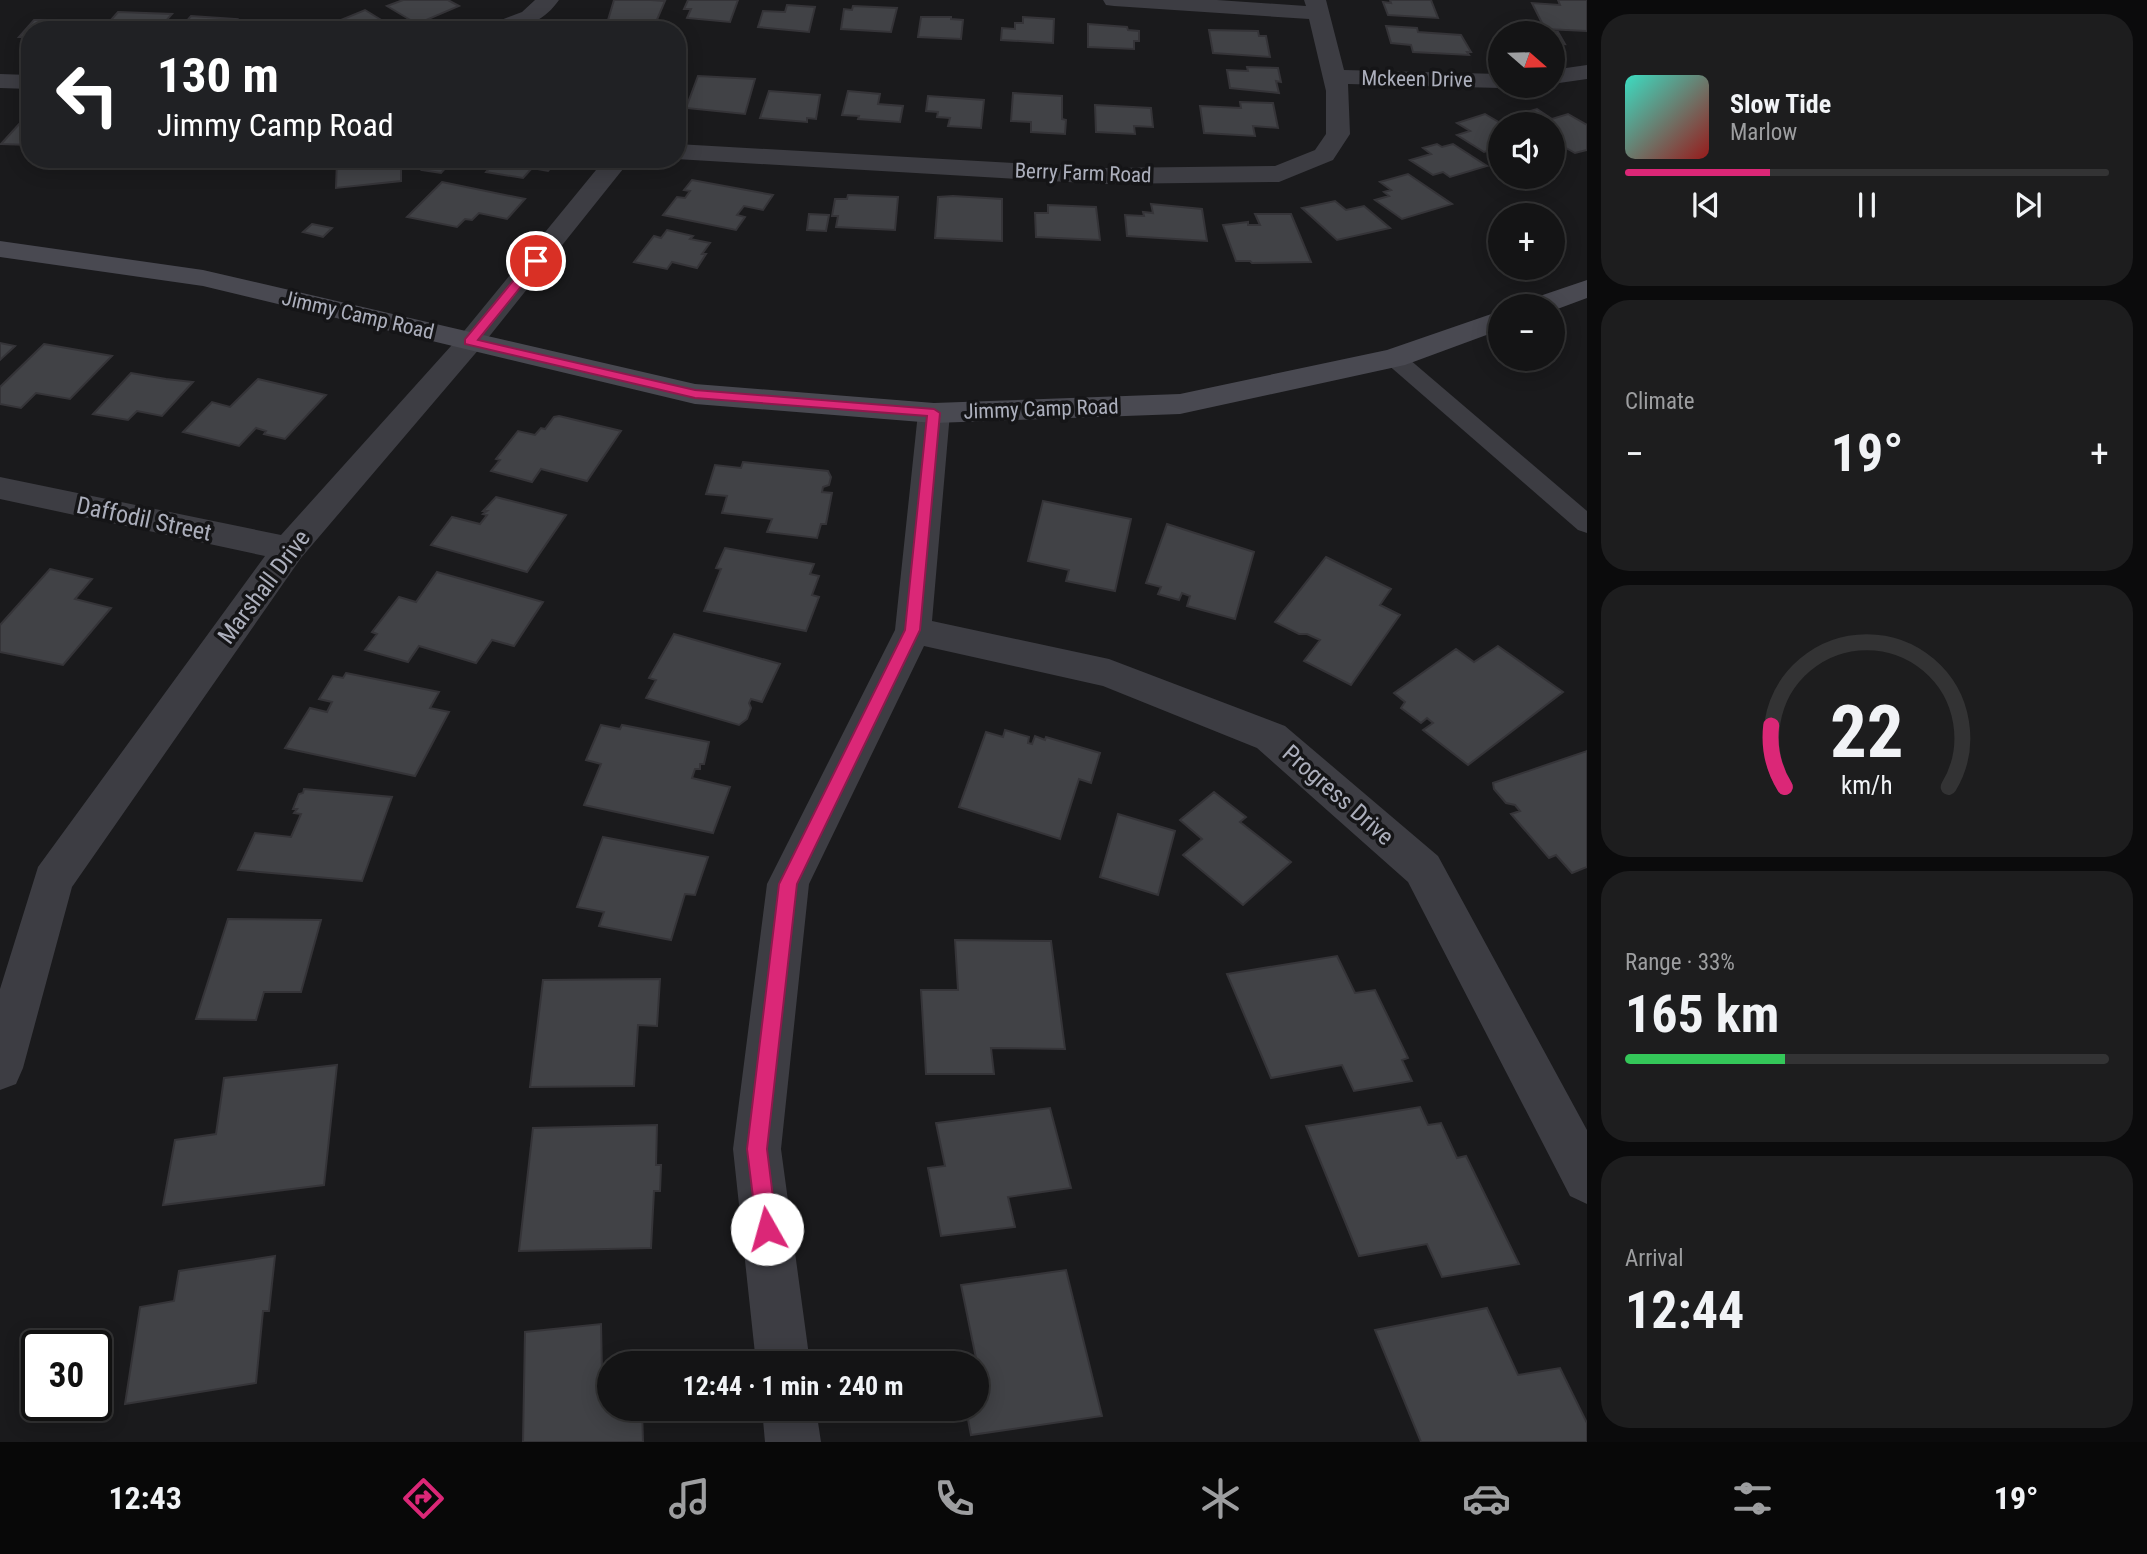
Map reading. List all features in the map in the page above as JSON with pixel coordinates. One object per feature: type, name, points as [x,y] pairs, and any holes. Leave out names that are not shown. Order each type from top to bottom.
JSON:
[{"type":"street","points":[[520,21],[530,17],[548,0]]},
{"type":"street","points":[[1114,0],[1317,7]]},
{"type":"street","name":"Berry Farm Road","points":[[686,153],[1103,176],[1279,174],[1324,155],[1338,134],[1338,91],[1317,7]]},
{"type":"street","points":[[1565,75],[1587,72]]},
{"type":"street","name":"Mckeen Drive","points":[[1334,77],[1488,80]]},
{"type":"street","points":[[0,81],[21,82]]},
{"type":"street","name":"Marshall Drive","points":[[0,1068],[53,880],[289,549],[470,342],[613,168]]},
{"type":"street","name":"Jimmy Camp Road","points":[[0,249],[204,278],[695,394],[934,413],[1180,404],[1394,358],[1488,324]]},
{"type":"street","points":[[1565,296],[1587,288]]},
{"type":"street","points":[[782,1351],[757,1149],[788,884],[913,630],[934,413]]},
{"type":"street","name":"Daffodil Street","points":[[0,488],[289,549]]},
{"type":"street","name":"Progress Drive","points":[[913,630],[1109,673],[1271,737],[1423,869],[1587,1179]]},
{"type":"street","points":[[790,1421],[793,1442]]},
{"type":"lane","points":[[1394,358],[1587,524]]},
{"type":"building","points":[[403,0],[448,0],[459,6],[424,21],[412,21],[387,6]]},
{"type":"building","points":[[614,0],[665,1],[656,21],[608,20]]},
{"type":"building","points":[[688,0],[738,0],[730,22],[687,18],[691,9],[684,9]]},
{"type":"building","points":[[1390,0],[1431,0],[1438,18],[1388,15],[1383,2],[1391,3]]},
{"type":"building","points":[[1558,0],[1587,0],[1587,31],[1565,30],[1565,21],[1541,21],[1532,3],[1560,5]]},
{"type":"building","points":[[787,5],[815,7],[809,32],[758,27],[763,11],[785,12]]},
{"type":"building","points":[[853,6],[897,8],[891,32],[841,29],[844,9],[852,10]]},
{"type":"building","points":[[365,10],[383,21],[338,21]]},
{"type":"building","points":[[118,12],[172,14],[166,21],[110,21]]},
{"type":"building","points":[[191,16],[237,19],[235,21],[187,21]]},
{"type":"building","points":[[921,17],[951,17],[963,20],[961,39],[918,37]]},
{"type":"building","points":[[1023,17],[1054,19],[1053,43],[1001,40],[1002,28],[1015,29],[1015,23],[1023,23]]},
{"type":"building","points":[[34,20],[88,20],[87,21]]},
{"type":"building","points":[[1088,24],[1127,27],[1128,30],[1139,31],[1139,41],[1134,41],[1134,49],[1088,47]]},
{"type":"building","points":[[1386,26],[1417,28],[1418,32],[1461,35],[1471,52],[1467,52],[1469,55],[1413,52],[1411,45],[1391,43]]},
{"type":"building","points":[[1209,30],[1258,31],[1259,36],[1266,36],[1270,57],[1213,53]]},
{"type":"building","points":[[1247,67],[1278,68],[1281,82],[1276,81],[1279,93],[1230,88],[1227,70],[1248,71]]},
{"type":"building","points":[[698,76],[755,79],[745,114],[686,108]]},
{"type":"building","points":[[769,91],[820,95],[816,119],[807,118],[807,122],[760,118]]},
{"type":"building","points":[[848,91],[880,94],[878,104],[903,106],[900,122],[842,115]]},
{"type":"building","points":[[1013,93],[1062,96],[1065,134],[1031,132],[1031,122],[1011,121]]},
{"type":"building","points":[[928,96],[984,100],[981,128],[948,126],[950,118],[937,117],[938,112],[926,111]]},
{"type":"building","points":[[1240,102],[1273,103],[1278,128],[1253,126],[1255,136],[1204,133],[1200,106],[1241,108]]},
{"type":"building","points":[[1095,105],[1151,108],[1153,127],[1134,126],[1135,134],[1096,132]]},
{"type":"building","points":[[1485,114],[1488,116],[1488,151],[1484,152],[1457,135],[1470,131],[1457,123]]},
{"type":"building","points":[[1568,114],[1587,125],[1587,150],[1575,153],[1565,147],[1565,115]]},
{"type":"building","points":[[21,122],[21,145],[1,144]]},
{"type":"building","points":[[1437,144],[1442,147],[1453,144],[1487,166],[1450,177],[1443,172],[1433,175],[1410,160],[1431,154],[1423,148]]},
{"type":"building","points":[[337,168],[401,168],[401,181],[336,188]]},
{"type":"building","points":[[424,168],[445,168],[441,173],[422,170]]},
{"type":"building","points":[[489,168],[532,168],[523,178],[486,172]]},
{"type":"building","points":[[1408,174],[1452,204],[1402,219],[1375,200],[1389,196],[1384,192],[1391,190],[1380,182]]},
{"type":"building","points":[[692,180],[773,195],[763,210],[744,206],[737,215],[745,217],[736,230],[663,215],[677,197],[685,198],[690,191],[684,190]]},
{"type":"building","points":[[442,182],[525,199],[507,219],[479,213],[472,220],[465,219],[457,227],[407,217]]},
{"type":"building","points":[[848,195],[898,197],[895,230],[836,227],[838,216],[832,216],[835,199],[847,199]]},
{"type":"building","points":[[938,197],[1002,199],[1002,241],[935,238]]},
{"type":"building","points":[[1335,201],[1346,210],[1364,206],[1390,228],[1337,240],[1302,208]]},
{"type":"building","points":[[1151,204],[1202,209],[1207,241],[1127,236],[1125,215],[1144,216],[1143,212],[1153,213]]},
{"type":"building","points":[[1048,205],[1096,207],[1100,240],[1036,237],[1035,213],[1048,213]]},
{"type":"building","points":[[809,214],[829,215],[826,231],[807,230]]},
{"type":"building","points":[[1255,214],[1291,214],[1311,262],[1236,261],[1223,225],[1248,222],[1248,225],[1260,225]]},
{"type":"building","points":[[312,224],[332,228],[323,237],[303,232]]},
{"type":"building","points":[[667,230],[710,243],[697,268],[672,262],[667,269],[634,262],[654,236],[661,238]]},
{"type":"building","points":[[0,343],[15,346],[0,360]]},
{"type":"building","points":[[44,344],[112,356],[70,399],[36,393],[21,408],[0,404],[0,387]]},
{"type":"building","points":[[131,373],[193,382],[162,416],[137,411],[128,420],[93,414]]},
{"type":"building","points":[[258,379],[326,395],[285,439],[264,434],[266,431],[256,428],[239,446],[183,432],[212,402],[230,407]]},
{"type":"building","points":[[554,417],[621,431],[587,481],[541,469],[532,482],[491,471],[500,460],[496,459],[518,431],[535,435],[541,428],[545,429]]},
{"type":"building","points":[[743,462],[828,471],[831,477],[829,485],[823,487],[822,492],[832,493],[826,524],[821,524],[817,538],[767,532],[772,519],[722,513],[727,496],[706,494],[715,465],[741,468]]},
{"type":"building","points":[[496,497],[566,515],[527,572],[431,545],[452,517],[480,524],[487,515],[483,514],[487,511],[483,511]]},
{"type":"building","points":[[1043,501],[1131,519],[1115,591],[1066,581],[1069,570],[1028,561]]},
{"type":"building","points":[[1167,524],[1254,552],[1235,619],[1187,606],[1190,596],[1182,593],[1179,600],[1158,594],[1161,587],[1146,583]]},
{"type":"building","points":[[725,548],[814,564],[810,574],[819,576],[812,595],[819,597],[806,631],[704,611],[721,569],[716,568]]},
{"type":"building","points":[[1326,557],[1391,589],[1380,605],[1400,615],[1351,685],[1304,661],[1320,640],[1307,634],[1299,634],[1275,622]]},
{"type":"building","points":[[50,569],[92,579],[75,599],[111,608],[63,665],[0,652],[0,625]]},
{"type":"building","points":[[437,572],[543,602],[514,646],[492,640],[476,663],[419,646],[408,662],[365,650],[377,634],[372,632],[399,597],[416,602]]},
{"type":"building","points":[[674,634],[780,664],[762,702],[751,699],[747,719],[739,725],[646,698],[656,680],[649,678]]},
{"type":"building","points":[[1498,646],[1563,692],[1468,765],[1423,730],[1433,723],[1427,718],[1421,723],[1401,708],[1405,702],[1394,693],[1456,649],[1474,662]]},
{"type":"building","points":[[346,673],[439,692],[430,708],[449,712],[415,776],[285,748],[310,708],[327,712],[332,702],[319,699],[333,676],[343,678]]},
{"type":"building","points":[[601,725],[620,729],[622,725],[709,742],[704,764],[700,764],[700,769],[695,769],[692,778],[730,787],[713,833],[584,805],[601,764],[586,760]]},
{"type":"building","points":[[1005,730],[1029,737],[1028,743],[1032,744],[1035,736],[1045,740],[1046,737],[1100,753],[1091,783],[1079,779],[1060,839],[959,807],[986,732],[1003,737]]},
{"type":"building","points":[[1587,751],[1587,867],[1572,873],[1556,855],[1549,858],[1511,814],[1520,811],[1515,805],[1506,803],[1494,789],[1493,783]]},
{"type":"building","points":[[304,789],[392,797],[362,881],[238,870],[255,833],[291,837],[301,814],[294,813],[297,809],[293,809]]},
{"type":"building","points":[[1214,792],[1246,817],[1240,822],[1291,862],[1243,905],[1183,855],[1202,839],[1180,820]]},
{"type":"building","points":[[1118,814],[1175,831],[1158,895],[1100,877]]},
{"type":"building","points":[[603,837],[708,857],[695,895],[685,894],[671,940],[599,926],[604,912],[577,907]]},
{"type":"building","points":[[228,919],[321,920],[301,992],[264,992],[256,1020],[196,1019]]},
{"type":"building","points":[[955,940],[1051,941],[1065,1049],[991,1048],[994,1074],[926,1074],[921,990],[958,990]]},
{"type":"building","points":[[1337,956],[1355,993],[1375,990],[1408,1058],[1402,1060],[1412,1081],[1354,1091],[1342,1065],[1271,1078],[1227,974]]},
{"type":"building","points":[[660,979],[657,1026],[638,1025],[634,1086],[530,1087],[543,980]]},
{"type":"building","points":[[337,1065],[324,1185],[163,1205],[175,1140],[216,1134],[224,1078]]},
{"type":"building","points":[[1420,1107],[1428,1125],[1441,1123],[1457,1158],[1466,1156],[1519,1264],[1442,1277],[1427,1244],[1359,1256],[1306,1126]]},
{"type":"building","points":[[1050,1108],[1071,1188],[1008,1197],[1015,1227],[941,1236],[928,1168],[945,1166],[936,1123]]},
{"type":"building","points":[[657,1125],[656,1165],[661,1165],[660,1191],[654,1191],[651,1248],[519,1251],[533,1128]]},
{"type":"building","points":[[275,1256],[269,1311],[263,1311],[256,1383],[125,1404],[140,1307],[174,1301],[179,1271]]},
{"type":"building","points":[[1066,1270],[1102,1416],[971,1435],[968,1421],[989,1421],[989,1351],[975,1351],[961,1285]]},
{"type":"building","points":[[1487,1308],[1518,1375],[1560,1368],[1587,1423],[1587,1442],[1421,1442],[1375,1330]]},
{"type":"building","points":[[601,1324],[602,1351],[597,1351],[597,1421],[642,1421],[643,1442],[523,1442],[525,1332]]},
{"type":"route","points":[[536,261],[470,342],[695,394],[934,413],[913,630],[788,884],[757,1149],[767,1229]]}]
